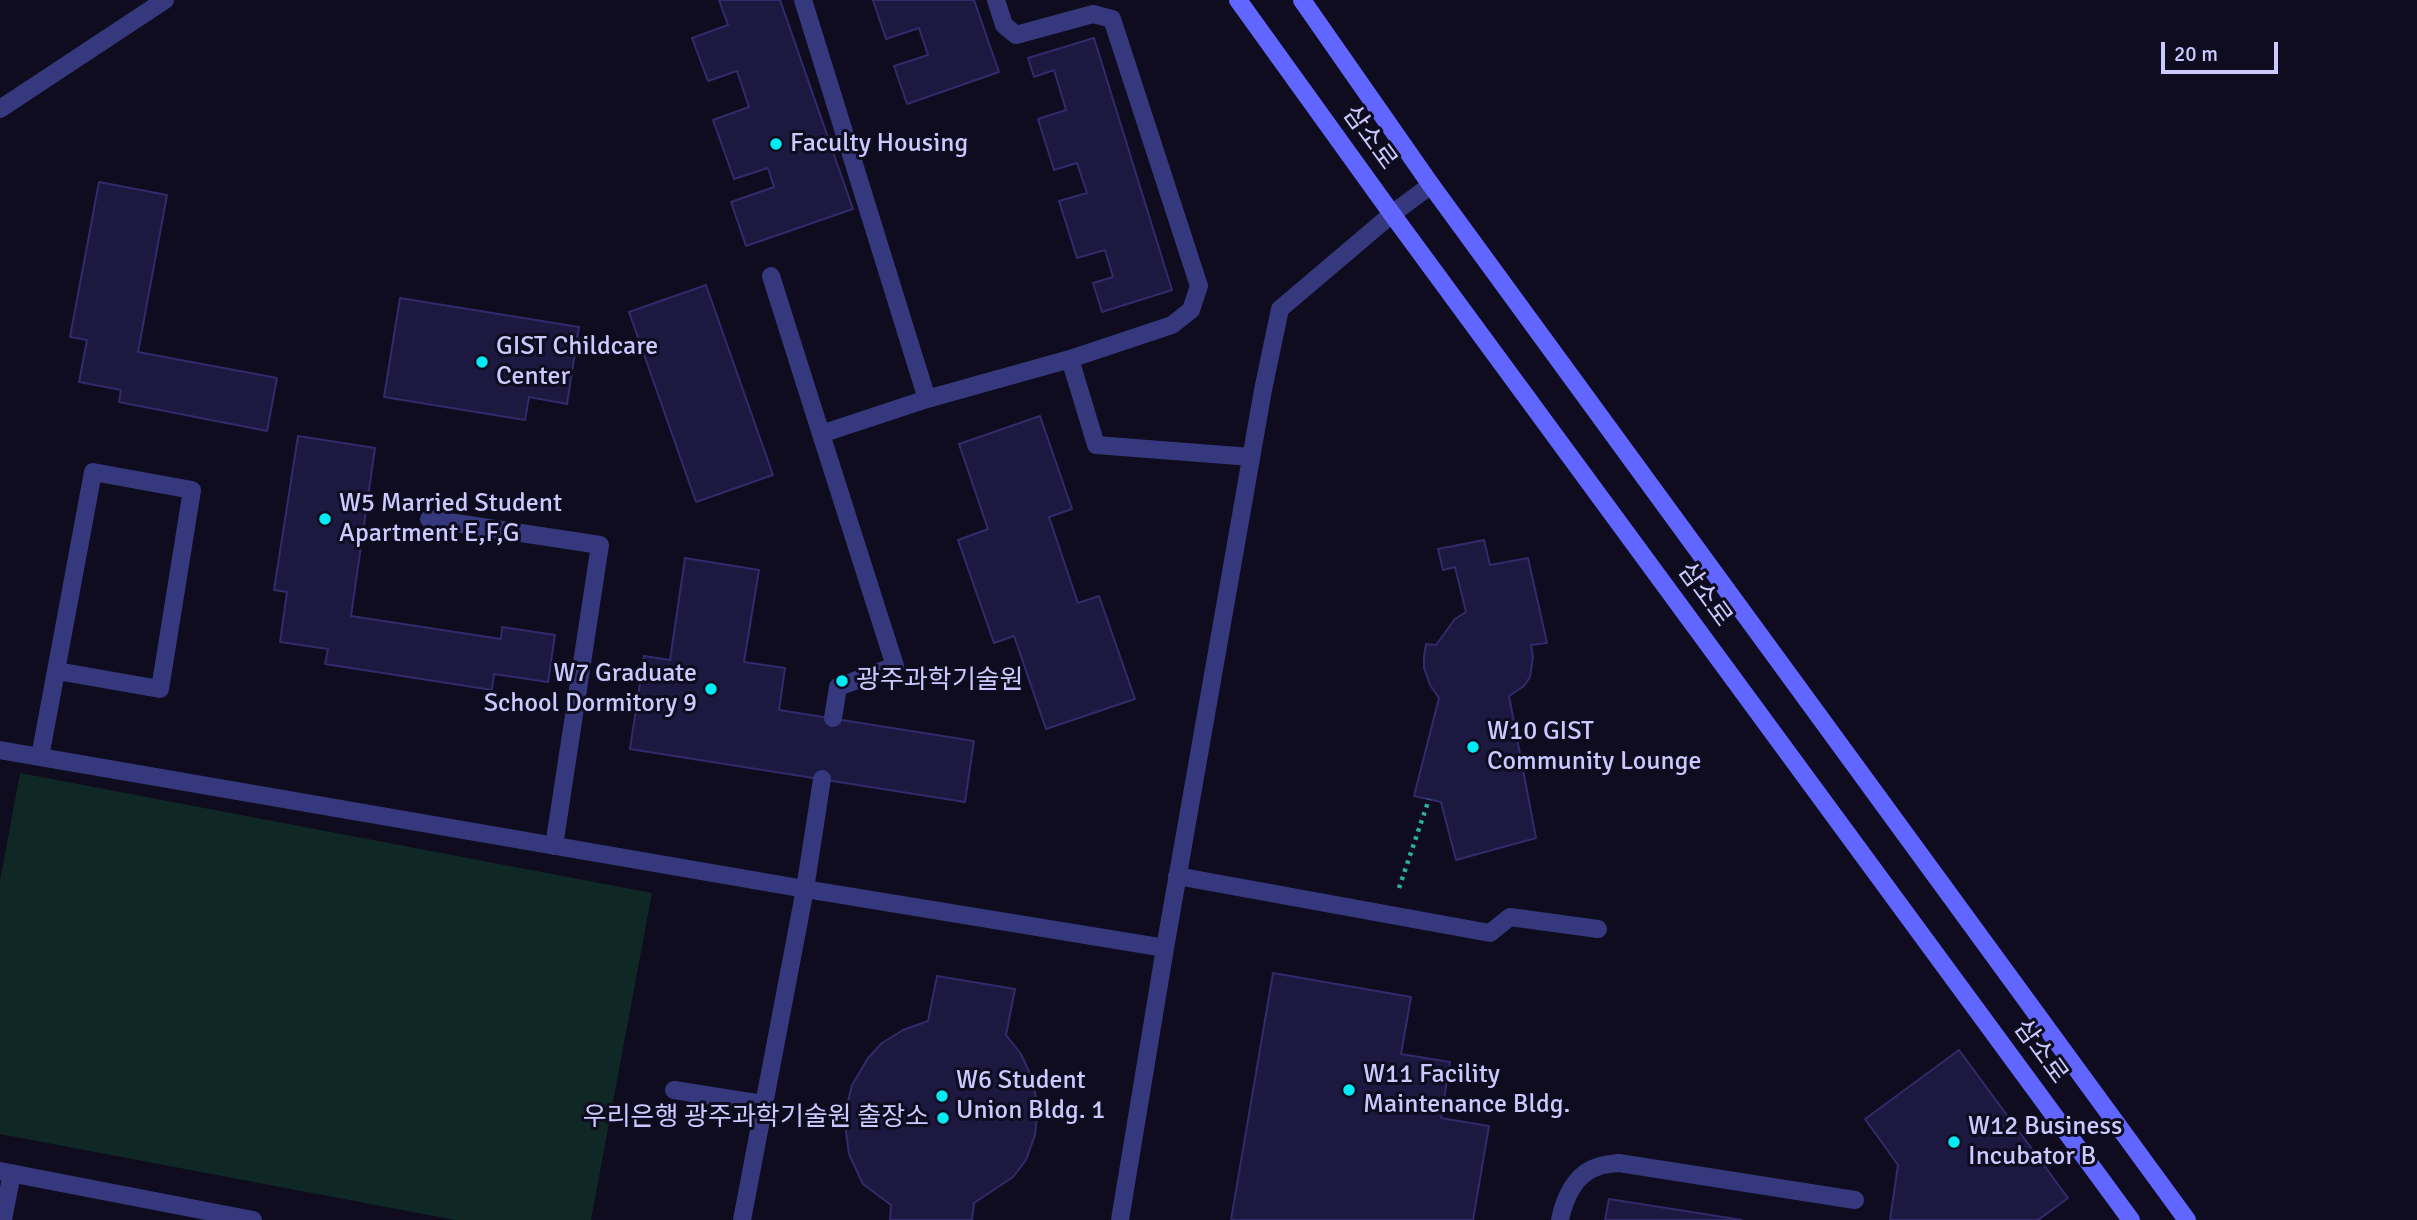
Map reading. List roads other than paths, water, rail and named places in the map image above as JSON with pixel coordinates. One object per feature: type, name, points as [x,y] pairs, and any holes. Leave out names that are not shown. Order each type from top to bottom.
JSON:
[{"type":"street","points":[[0,109],[163,0]]},
{"type":"street","points":[[803,0],[926,399]]},
{"type":"street","points":[[821,434],[926,399],[1070,359],[1172,325],[1191,310],[1199,286],[1112,19],[1093,14],[1016,35],[1004,25],[996,0]]},
{"type":"street","name":"삼소로","points":[[1238,0],[1392,215],[2131,1220]]},
{"type":"street","name":"삼소로","points":[[1302,0],[1431,185],[2187,1220]]},
{"type":"street","points":[[1120,1220],[1177,876],[1280,309],[1431,185]]},
{"type":"street","points":[[771,276],[895,667],[838,687],[833,718]]},
{"type":"street","points":[[1070,359],[1096,445],[1251,457]]},
{"type":"street","points":[[40,757],[93,472],[192,490],[160,689],[57,671]]},
{"type":"street","points":[[429,519],[600,545],[554,846]]},
{"type":"street","points":[[0,750],[805,889],[1165,948]]},
{"type":"street","points":[[742,1220],[805,889],[822,779]]},
{"type":"street","points":[[1177,876],[1490,933],[1510,917],[1598,929]]},
{"type":"street","points":[[674,1090],[763,1104]]},
{"type":"street","points":[[1560,1220],[1563,1205],[1574,1184],[1595,1167],[1619,1163],[1855,1200]]},
{"type":"street","points":[[3,1220],[6,1172],[254,1220]]},
{"type":"place","name":"Faculty Housing","points":[[776,144]]},
{"type":"place","name":"GIST Childcare Center","points":[[482,362]]},
{"type":"place","name":"W5 Married Student Apartment E,F,G","points":[[325,519]]},
{"type":"place","name":"광주과학기술원","points":[[842,681]]},
{"type":"place","name":"W7 Graduate School Dormitory 9","points":[[711,689]]},
{"type":"place","name":"W10 GIST Community Lounge","points":[[1473,747]]},
{"type":"place","name":"W11 Facility Maintenance Bldg.","points":[[1349,1090]]},
{"type":"place","name":"W6 Student Union Bldg. 1","points":[[942,1096]]},
{"type":"place","name":"우리은행 광주과학기술원 출장소","points":[[943,1118]]},
{"type":"place","name":"W12 Business Incubator B","points":[[1954,1142]]}]
